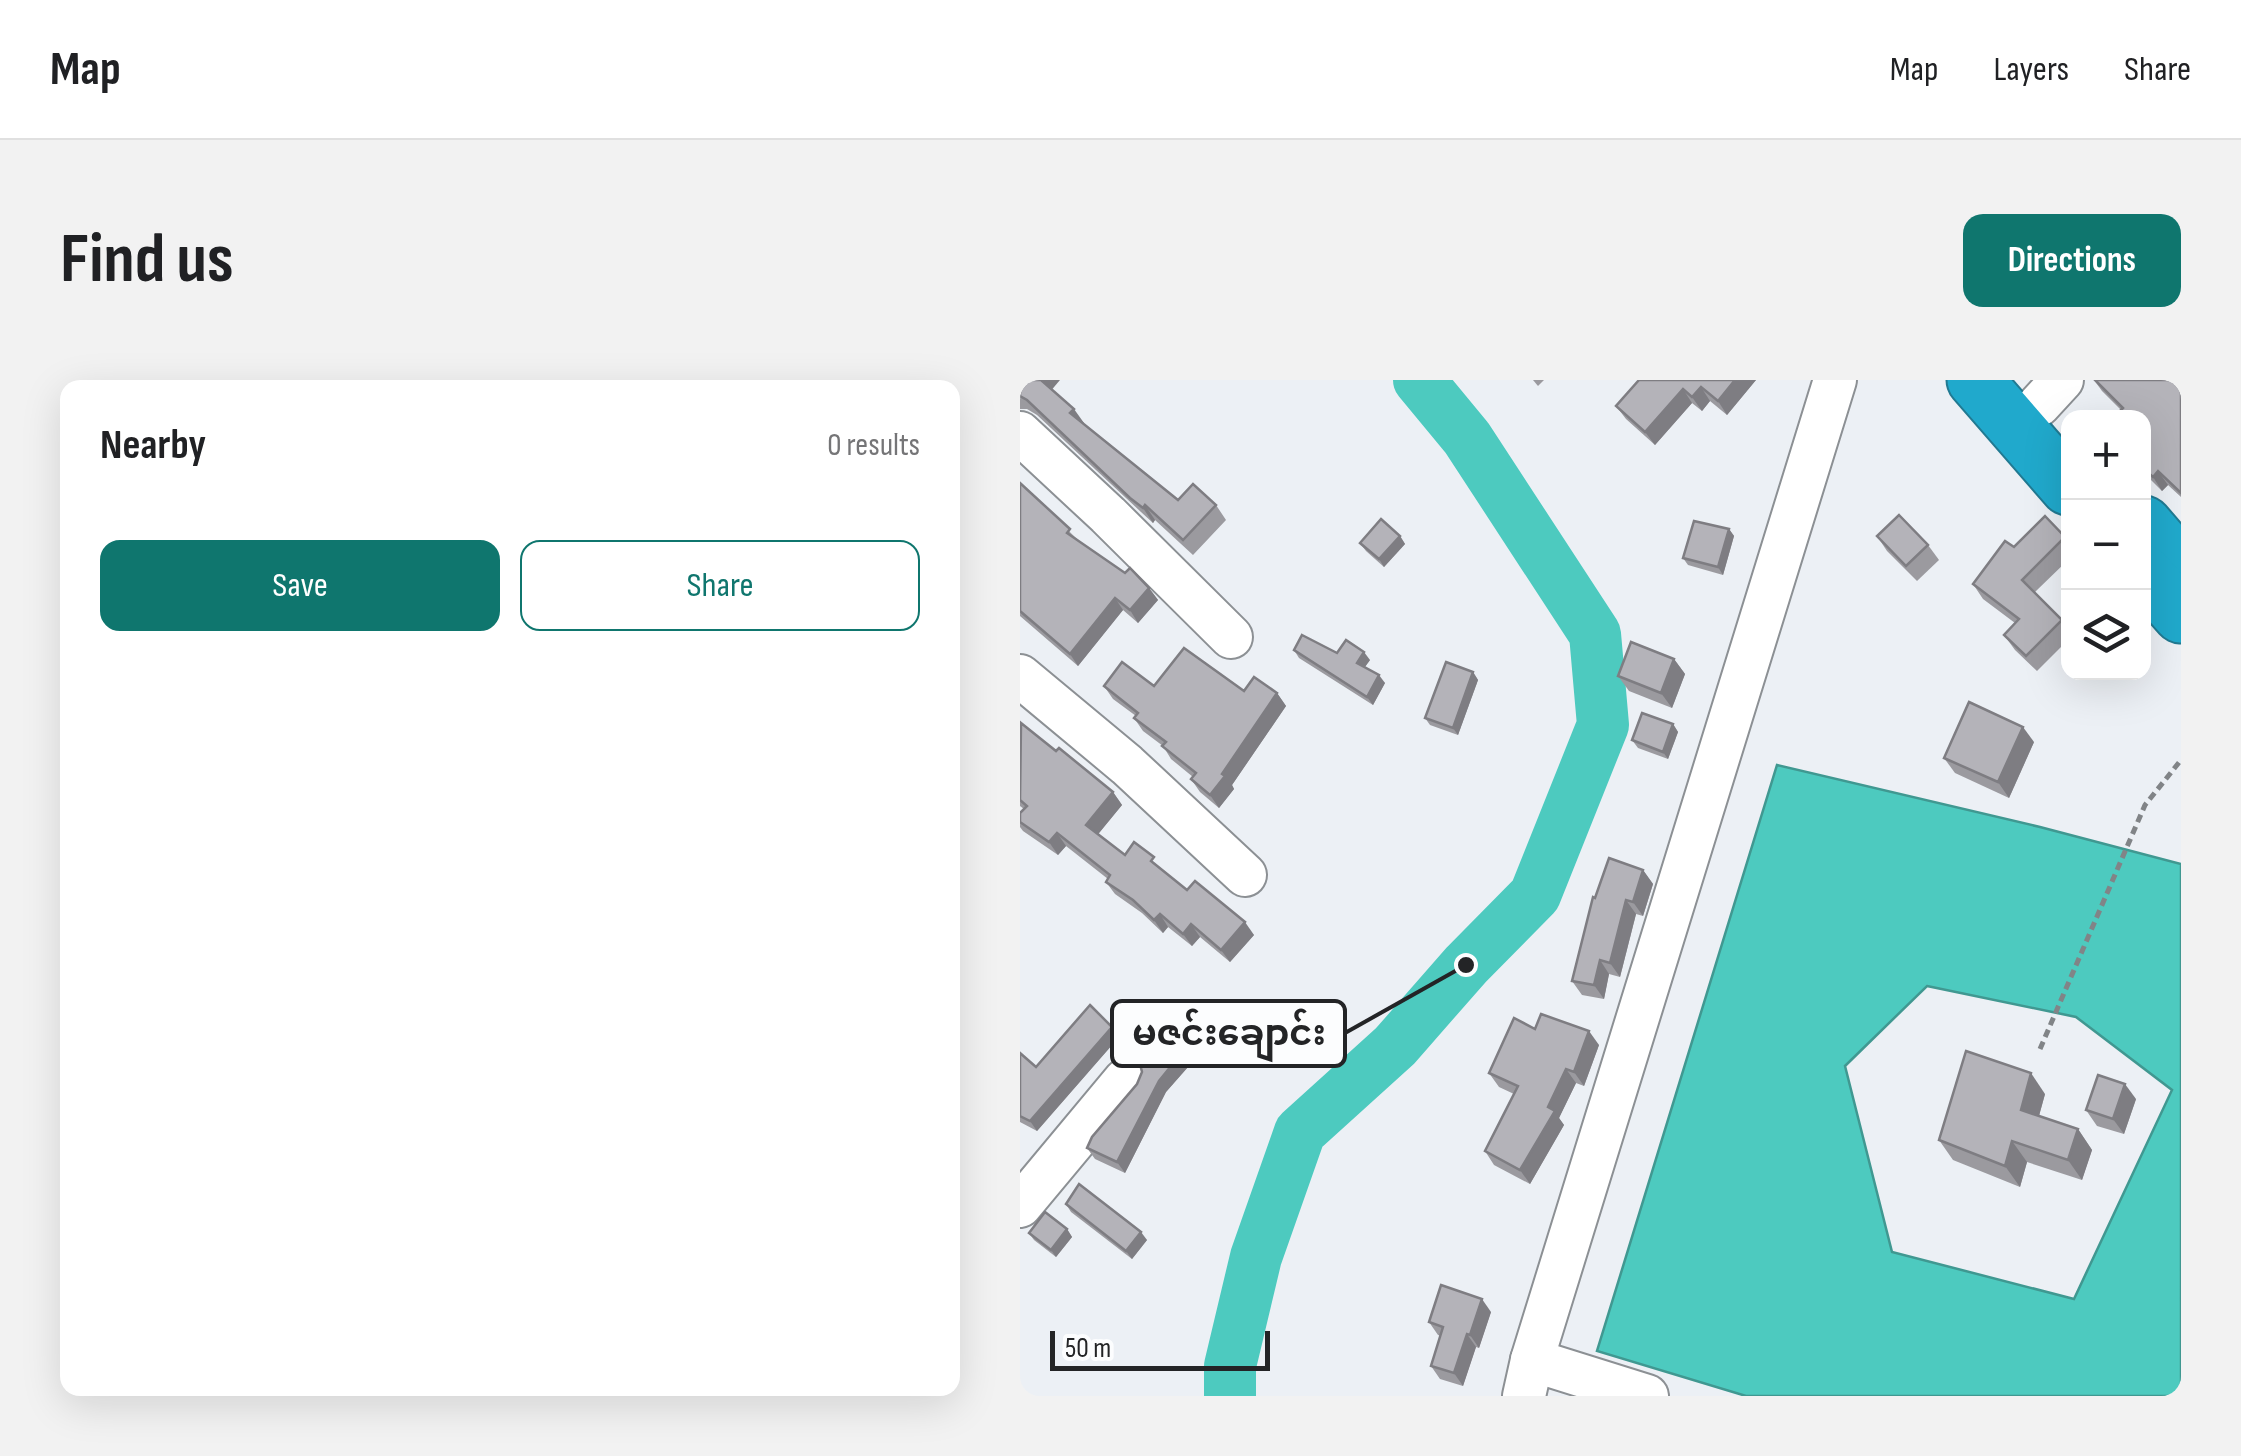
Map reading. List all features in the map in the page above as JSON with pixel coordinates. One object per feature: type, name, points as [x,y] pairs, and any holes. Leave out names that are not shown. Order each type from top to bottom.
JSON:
[{"type":"highway","points":[[1975,380],[2061,479]]},
{"type":"highway","points":[[2151,532],[2181,567]]},
{"type":"highway","points":[[2151,581],[2181,616]]},
{"type":"street","points":[[1647,1396],[1528,1378],[1835,380]]},
{"type":"street","points":[[1020,434],[1231,636]]},
{"type":"street","points":[[1020,676],[1127,765],[1244,875]]},
{"type":"street","points":[[1020,1206],[1125,1080]]},
{"type":"path","points":[[2040,1049],[2146,805],[2181,760]]},
{"type":"shaded area","points":[[1777,765],[2181,864],[2181,1396],[1746,1396],[1597,1351]],"holes":[[[1927,986],[2076,1017],[2172,1090],[2074,1299],[1892,1252],[1845,1066]]]},
{"type":"building","points":[[1020,380],[1041,380],[1074,409],[1070,413],[1178,500],[1193,484],[1216,505],[1183,540],[1145,505],[1143,508],[1130,498],[1020,396]]},
{"type":"building","points":[[1639,380],[1735,380],[1718,401],[1701,387],[1692,397],[1683,389],[1645,432],[1616,406]]},
{"type":"building","points":[[2095,380],[2181,380],[2181,493],[2158,471],[2151,475],[2151,410],[2123,408]]},
{"type":"building","points":[[1020,483],[1070,529],[1067,533],[1125,573],[1130,568],[1149,588],[1130,610],[1115,598],[1070,654],[1020,611]]},
{"type":"building","points":[[1899,515],[1928,545],[1906,566],[1877,536]]},
{"type":"building","points":[[2045,516],[2061,533],[2061,541],[2022,580],[2061,619],[2026,656],[2004,635],[2019,619],[1973,584],[2005,541],[2014,547]]},
{"type":"building","points":[[1381,519],[1400,536],[1379,559],[1360,543]]},
{"type":"building","points":[[1694,521],[1729,529],[1718,567],[1683,558]]},
{"type":"building","points":[[1302,635],[1337,653],[1346,640],[1364,652],[1357,663],[1379,675],[1367,697],[1294,650]]},
{"type":"building","points":[[1631,642],[1674,659],[1661,693],[1618,676]]},
{"type":"building","points":[[1184,648],[1244,691],[1254,677],[1277,693],[1210,795],[1191,779],[1196,773],[1162,746],[1166,742],[1134,718],[1138,713],[1104,686],[1122,662],[1154,686]]},
{"type":"building","points":[[1446,662],[1473,672],[1453,728],[1425,718]]},
{"type":"building","points":[[1969,702],[2023,727],[1998,782],[1944,758]]},
{"type":"building","points":[[1642,713],[1673,724],[1663,752],[1632,740]]},
{"type":"building","points":[[1021,723],[1113,792],[1086,825],[1125,855],[1134,842],[1187,890],[1195,881],[1245,922],[1221,950],[1191,924],[1183,934],[1160,914],[1154,920],[1106,882],[1110,875],[1057,833],[1049,842],[1020,822],[1020,813],[1027,806],[1020,800]]},
{"type":"building","points":[[1609,858],[1643,870],[1633,902],[1626,900],[1610,963],[1600,960],[1594,985],[1572,981],[1593,897]]},
{"type":"building","points":[[1090,1005],[1112,1027],[1030,1121],[1020,1116],[1020,1053],[1036,1067]]},
{"type":"building","points":[[1541,1014],[1589,1031],[1574,1072],[1566,1069],[1548,1107],[1555,1111],[1520,1170],[1485,1151],[1518,1086],[1489,1073],[1514,1018],[1535,1029]]},
{"type":"building","points":[[1161,1039],[1180,1055],[1159,1081],[1117,1162],[1087,1148],[1137,1084],[1142,1072],[1138,1056],[1142,1048],[1148,1055]]},
{"type":"building","points":[[1966,1051],[2031,1073],[2021,1110],[2078,1129],[2068,1160],[2012,1141],[2005,1166],[1939,1140]]},
{"type":"building","points":[[2098,1075],[2125,1084],[2113,1119],[2086,1110]]},
{"type":"building","points":[[1079,1184],[1141,1232],[1126,1251],[1066,1204]]},
{"type":"building","points":[[1045,1212],[1067,1229],[1051,1250],[1029,1233]]},
{"type":"building","points":[[1441,1285],[1482,1299],[1454,1373],[1431,1366],[1443,1327],[1429,1322]]},
{"type":"waterway","points":[[1230,1396],[1230,1366],[1256,1257],[1300,1132],[1395,1046],[1466,965],[1535,895],[1603,725],[1595,634],[1467,438],[1419,380]]},
{"type":"place","name":"မဇင်းချောင်း","points":[[1466,965]]}]
